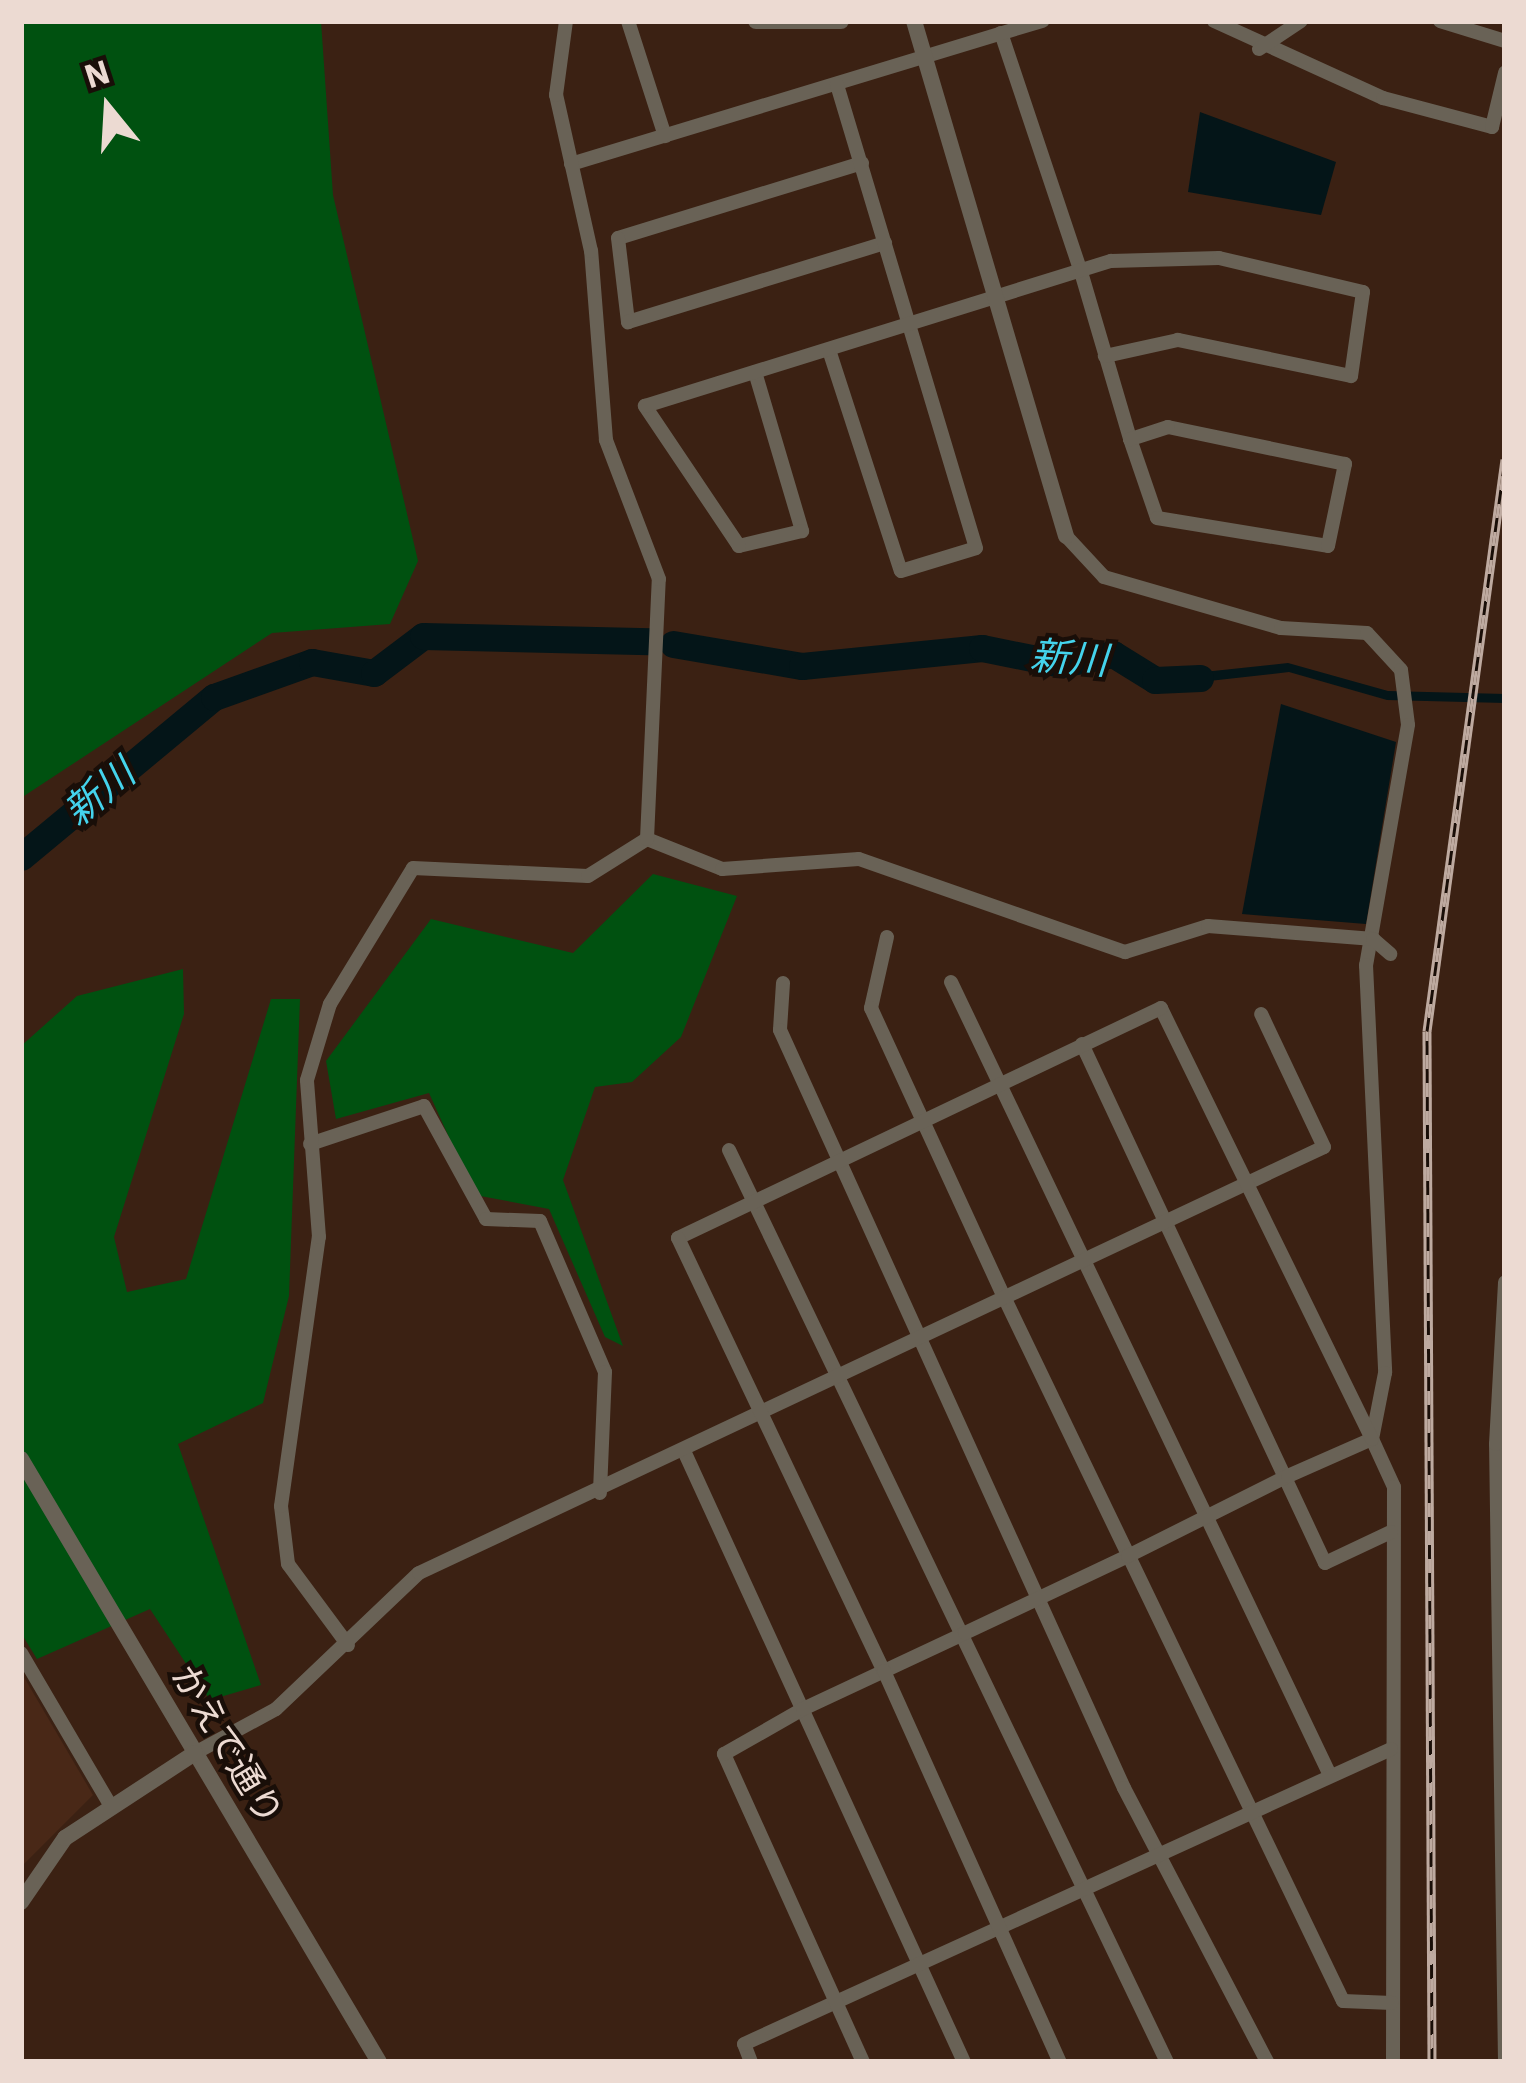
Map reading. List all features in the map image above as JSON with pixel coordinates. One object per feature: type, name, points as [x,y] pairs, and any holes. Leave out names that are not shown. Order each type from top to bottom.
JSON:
[{"type":"street","points":[[566,21],[556,95],[571,164],[606,440],[659,579],[647,839]]},
{"type":"street","points":[[628,21],[665,136]]},
{"type":"street","points":[[756,21],[841,21]]},
{"type":"street","points":[[914,21],[1066,536],[1104,577],[1388,646],[1408,724],[1373,939],[1385,1373],[1372,1439]]},
{"type":"street","points":[[571,164],[1043,21]]},
{"type":"street","points":[[1214,21],[1258,49],[1492,127],[1505,73]]},
{"type":"street","points":[[1258,49],[1301,21]]},
{"type":"street","points":[[1440,21],[1505,41]]},
{"type":"street","points":[[1001,33],[1081,272],[1130,439],[1157,518],[1328,546],[1345,464],[1168,427],[1130,439]]},
{"type":"street","points":[[829,350],[901,571],[976,548],[837,84]]},
{"type":"street","points":[[862,163],[619,238],[628,322],[885,243]]},
{"type":"street","points":[[755,372],[802,531],[739,546],[645,406],[996,297],[1164,253],[1363,292],[1351,376],[1178,340],[1105,356]]},
{"type":"street","points":[[647,839],[722,869],[859,859],[1124,952],[1208,926],[1373,939],[1390,954]]},
{"type":"street","points":[[348,1645],[288,1564],[281,1506],[319,1237],[307,1080],[330,1004],[400,879],[427,862],[588,876],[647,839]]},
{"type":"street","points":[[887,937],[871,1008],[1004,1299],[1342,2001],[1392,2003]]},
{"type":"street","points":[[951,982],[1330,1775]]},
{"type":"street","points":[[783,983],[780,1030],[1044,1596],[1156,1856],[1267,2062]]},
{"type":"street","points":[[1060,2062],[884,1671],[678,1238],[1161,1009],[1394,1487],[1393,2062]]},
{"type":"street","points":[[21,1902],[40,1865],[110,1803],[276,1709],[419,1573],[600,1493],[1324,1147],[1261,1014]]},
{"type":"street","points":[[1082,1044],[1325,1563],[1391,1532]]},
{"type":"street","points":[[310,1144],[424,1106],[486,1219],[540,1221],[605,1372],[600,1493]]},
{"type":"street","points":[[729,1150],[759,1200],[1167,2062]]},
{"type":"street","points":[[1504,2062],[1501,1444],[1505,1282]]},
{"type":"street","points":[[863,2062],[724,1754],[803,1709],[1372,1439]]},
{"type":"street","points":[[684,1451],[964,2062]]},
{"type":"street","name":"かえで通り","points":[[21,1459],[379,2062]]},
{"type":"street","points":[[21,1653],[110,1803]]},
{"type":"street","points":[[752,2062],[744,2044],[1391,1749]]},
{"type":"shaded area","points":[[1200,112],[1336,162],[1321,215],[1188,192]]},
{"type":"shaded area","points":[[1288,663],[1388,691],[1505,694],[1505,703],[1387,700],[1289,672],[1164,686],[1166,676]]},
{"type":"shaded area","points":[[1281,704],[1396,742],[1366,924],[1242,914]]},
{"type":"shaded area","points":[[21,1672],[93,1795],[21,1867]]},
{"type":"green space","points":[[21,21],[321,21],[333,195],[418,561],[390,624],[272,633],[21,798]]},
{"type":"green space","points":[[653,874],[737,896],[681,1037],[632,1082],[595,1087],[563,1180],[623,1346],[605,1337],[549,1209],[475,1195],[429,1093],[336,1119],[326,1061],[431,919],[573,953]]},
{"type":"green space","points":[[183,969],[184,1014],[114,1237],[127,1292],[186,1279],[271,999],[300,999],[289,1296],[263,1403],[178,1444],[261,1685],[210,1700],[150,1609],[37,1659],[21,1633],[21,1046],[77,996]]},
{"type":"waterway","name":"新川","points":[[21,857],[214,697],[312,662],[374,673],[423,636],[650,641]]},
{"type":"waterway","name":"新川","points":[[673,644],[802,666],[982,648],[1061,664],[1113,654],[1155,680],[1200,678]]},
{"type":"railway","points":[[1432,2062],[1427,1031],[1505,459]]}]
